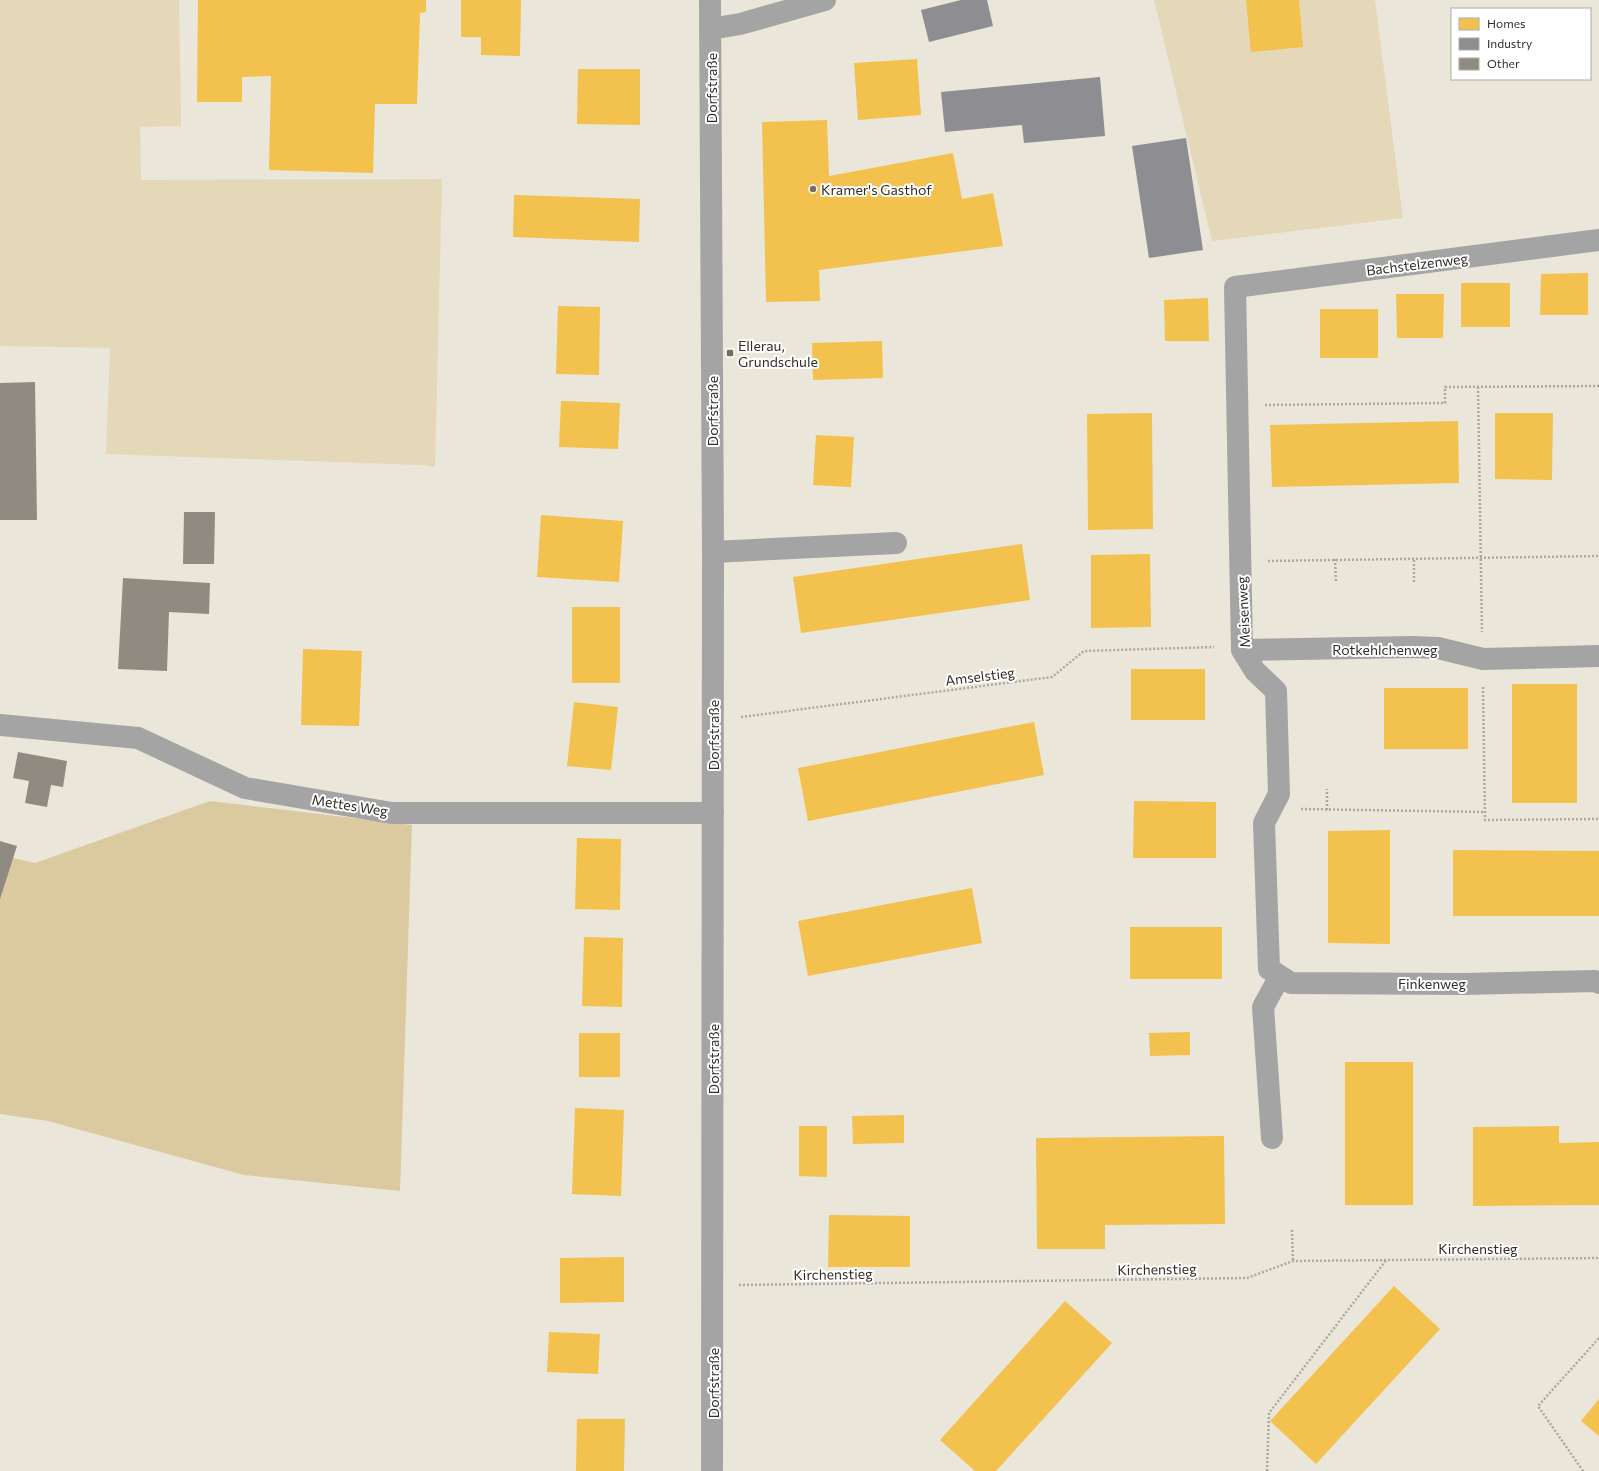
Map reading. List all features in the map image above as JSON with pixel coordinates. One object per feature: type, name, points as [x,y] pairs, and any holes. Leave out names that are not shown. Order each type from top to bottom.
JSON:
[{"type":"street","name":"Dorfstraße","points":[[710,0],[713,552],[712,1471]]},
{"type":"street","points":[[710,29],[740,24],[825,0]]},
{"type":"street","name":"Bachstelzenweg","points":[[1234,288],[1599,240]]},
{"type":"street","name":"Meisenweg","points":[[1234,288],[1242,650],[1255,671],[1276,691],[1279,794],[1264,823],[1275,972]]},
{"type":"street","points":[[713,552],[896,543]]},
{"type":"street","name":"Rotkehlchenweg","points":[[1242,650],[1414,647],[1438,648],[1482,659],[1599,656]]},
{"type":"street","name":"Mettes Weg","points":[[0,726],[138,738],[245,788],[392,813],[712,813]]},
{"type":"street","points":[[1272,1138],[1263,1007],[1275,972]]},
{"type":"street","name":"Finkenweg","points":[[1275,972],[1291,983],[1464,984],[1595,981],[1599,983]]},
{"type":"path","points":[[1237,406],[1445,403],[1445,388],[1599,386]]},
{"type":"path","points":[[1240,561],[1599,556]]},
{"type":"path","points":[[1414,558],[1414,582]]},
{"type":"path","points":[[1335,559],[1336,583]]},
{"type":"path","name":"Amselstieg","points":[[712,721],[1052,677],[1084,651],[1224,646],[1242,650]]},
{"type":"path","points":[[1327,789],[1327,810]]},
{"type":"path","points":[[1271,809],[1485,812]]},
{"type":"path","points":[[1292,1230],[1293,1261]]},
{"type":"path","points":[[1267,1471],[1269,1413],[1387,1258]]},
{"type":"path","name":"Kirchenstieg","points":[[713,1286],[1247,1278],[1293,1261],[1387,1258],[1599,1258]]},
{"type":"path","points":[[1583,1471],[1538,1406],[1599,1338]]},
{"type":"shaded area","points":[[0,0],[179,0],[181,126],[140,127],[141,180],[442,179],[435,467],[422,465],[106,454],[110,348],[0,346]]},
{"type":"shaded area","points":[[1154,0],[1375,0],[1403,218],[1212,241]]},
{"type":"shaded area","points":[[210,801],[412,825],[400,1191],[244,1175],[48,1121],[0,1114],[0,855],[35,863]]},
{"type":"building: Homes","points":[[198,0],[426,0],[426,12],[420,13],[417,104],[375,104],[373,173],[269,170],[271,76],[242,77],[242,102],[197,102]]},
{"type":"building: Homes","points":[[461,0],[521,0],[520,56],[481,55],[481,37],[461,37]]},
{"type":"building: Homes","points":[[1246,0],[1299,0],[1303,47],[1251,52]]},
{"type":"building: Homes","points":[[917,59],[921,115],[858,120],[854,63]]},
{"type":"building: Homes","points":[[578,69],[640,69],[640,125],[577,124]]},
{"type":"building: Homes","points":[[827,120],[829,176],[953,153],[962,199],[993,193],[1003,246],[819,270],[820,301],[766,302],[762,122]]},
{"type":"building: Homes","points":[[514,195],[640,199],[639,242],[513,237]]},
{"type":"building: Homes","points":[[1588,273],[1588,315],[1540,315],[1541,274]]},
{"type":"building: Homes","points":[[1461,283],[1510,283],[1510,327],[1461,327]]},
{"type":"building: Homes","points":[[1396,294],[1444,294],[1443,338],[1397,338]]},
{"type":"building: Homes","points":[[1208,298],[1209,341],[1165,341],[1164,300]]},
{"type":"building: Homes","points":[[558,306],[600,307],[599,375],[556,374]]},
{"type":"building: Homes","points":[[1320,309],[1378,309],[1378,358],[1320,358]]},
{"type":"building: Homes","points":[[882,341],[883,378],[813,380],[812,343]]},
{"type":"building: Homes","points":[[561,401],[620,403],[618,449],[559,447]]},
{"type":"building: Homes","points":[[1152,413],[1153,529],[1088,530],[1087,414]]},
{"type":"building: Homes","points":[[1495,413],[1553,413],[1552,480],[1495,479]]},
{"type":"building: Homes","points":[[1458,421],[1459,483],[1272,487],[1270,425]]},
{"type":"building: Homes","points":[[816,435],[854,437],[851,487],[813,485]]},
{"type":"building: Homes","points":[[541,515],[623,521],[619,582],[537,577]]},
{"type":"building: Homes","points":[[1022,544],[1030,600],[801,633],[793,577]]},
{"type":"building: Homes","points":[[1150,554],[1151,627],[1091,628],[1091,555]]},
{"type":"building: Homes","points":[[572,607],[620,607],[620,683],[572,683]]},
{"type":"building: Homes","points":[[303,649],[362,651],[359,726],[301,725]]},
{"type":"building: Homes","points":[[1131,669],[1205,669],[1205,720],[1131,720]]},
{"type":"building: Homes","points":[[1512,684],[1577,684],[1577,803],[1512,803]]},
{"type":"building: Homes","points":[[1384,688],[1468,688],[1468,749],[1384,749]]},
{"type":"building: Homes","points":[[574,702],[618,707],[611,770],[567,766]]},
{"type":"building: Homes","points":[[1034,722],[1044,775],[808,821],[798,768]]},
{"type":"building: Homes","points":[[1134,801],[1216,802],[1216,858],[1133,858]]},
{"type":"building: Homes","points":[[1390,830],[1390,944],[1328,943],[1328,831]]},
{"type":"building: Homes","points":[[577,838],[621,839],[620,910],[575,909]]},
{"type":"building: Homes","points":[[1453,850],[1599,851],[1599,916],[1453,916]]},
{"type":"building: Homes","points":[[972,888],[982,943],[808,976],[798,921]]},
{"type":"building: Homes","points":[[1130,927],[1222,927],[1222,979],[1130,979]]},
{"type":"building: Homes","points":[[584,937],[623,938],[622,1007],[582,1006]]},
{"type":"building: Homes","points":[[1190,1032],[1190,1055],[1150,1056],[1149,1033]]},
{"type":"building: Homes","points":[[579,1033],[620,1033],[620,1077],[579,1077]]},
{"type":"building: Homes","points":[[1345,1062],[1413,1062],[1413,1205],[1345,1205]]},
{"type":"building: Homes","points":[[575,1108],[624,1110],[621,1196],[572,1194]]},
{"type":"building: Homes","points":[[904,1115],[904,1143],[853,1144],[852,1116]]},
{"type":"building: Homes","points":[[799,1126],[827,1126],[827,1177],[799,1176]]},
{"type":"building: Homes","points":[[1559,1126],[1559,1143],[1599,1142],[1599,1205],[1473,1206],[1473,1127]]},
{"type":"building: Homes","points":[[1224,1136],[1225,1224],[1105,1225],[1105,1249],[1037,1249],[1036,1138]]},
{"type":"building: Homes","points":[[829,1215],[910,1216],[910,1267],[828,1267]]},
{"type":"building: Homes","points":[[624,1257],[624,1302],[560,1303],[560,1258]]},
{"type":"building: Homes","points":[[1394,1286],[1440,1329],[1316,1464],[1270,1421]]},
{"type":"building: Homes","points":[[1065,1301],[1112,1343],[996,1471],[975,1471],[940,1440]]},
{"type":"building: Homes","points":[[549,1332],[600,1334],[598,1374],[547,1372]]},
{"type":"building: Homes","points":[[1599,1399],[1599,1436],[1581,1421]]},
{"type":"building: Homes","points":[[577,1419],[625,1419],[624,1471],[576,1471]]},
{"type":"building: Industry","points":[[961,0],[987,0],[993,26],[929,42],[921,10]]},
{"type":"building: Industry","points":[[1100,77],[1105,136],[1024,143],[1022,125],[945,132],[941,92]]},
{"type":"building: Industry","points":[[1186,138],[1203,250],[1149,258],[1132,146]]},
{"type":"building: Other","points":[[35,382],[37,520],[0,520],[0,383]]},
{"type":"building: Other","points":[[184,512],[215,512],[214,564],[183,564]]},
{"type":"building: Other","points":[[123,578],[210,583],[209,614],[169,612],[167,671],[118,669]]},
{"type":"building: Other","points":[[18,752],[67,761],[63,787],[51,785],[47,807],[25,803],[29,781],[13,778]]},
{"type":"building: Other","points":[[0,841],[17,846],[0,899]]},
{"type":"place","name":"Kramer's Gasthof","points":[[813,189]]},
{"type":"place","name":"Ellerau, Grundschule","points":[[730,353]]}]
